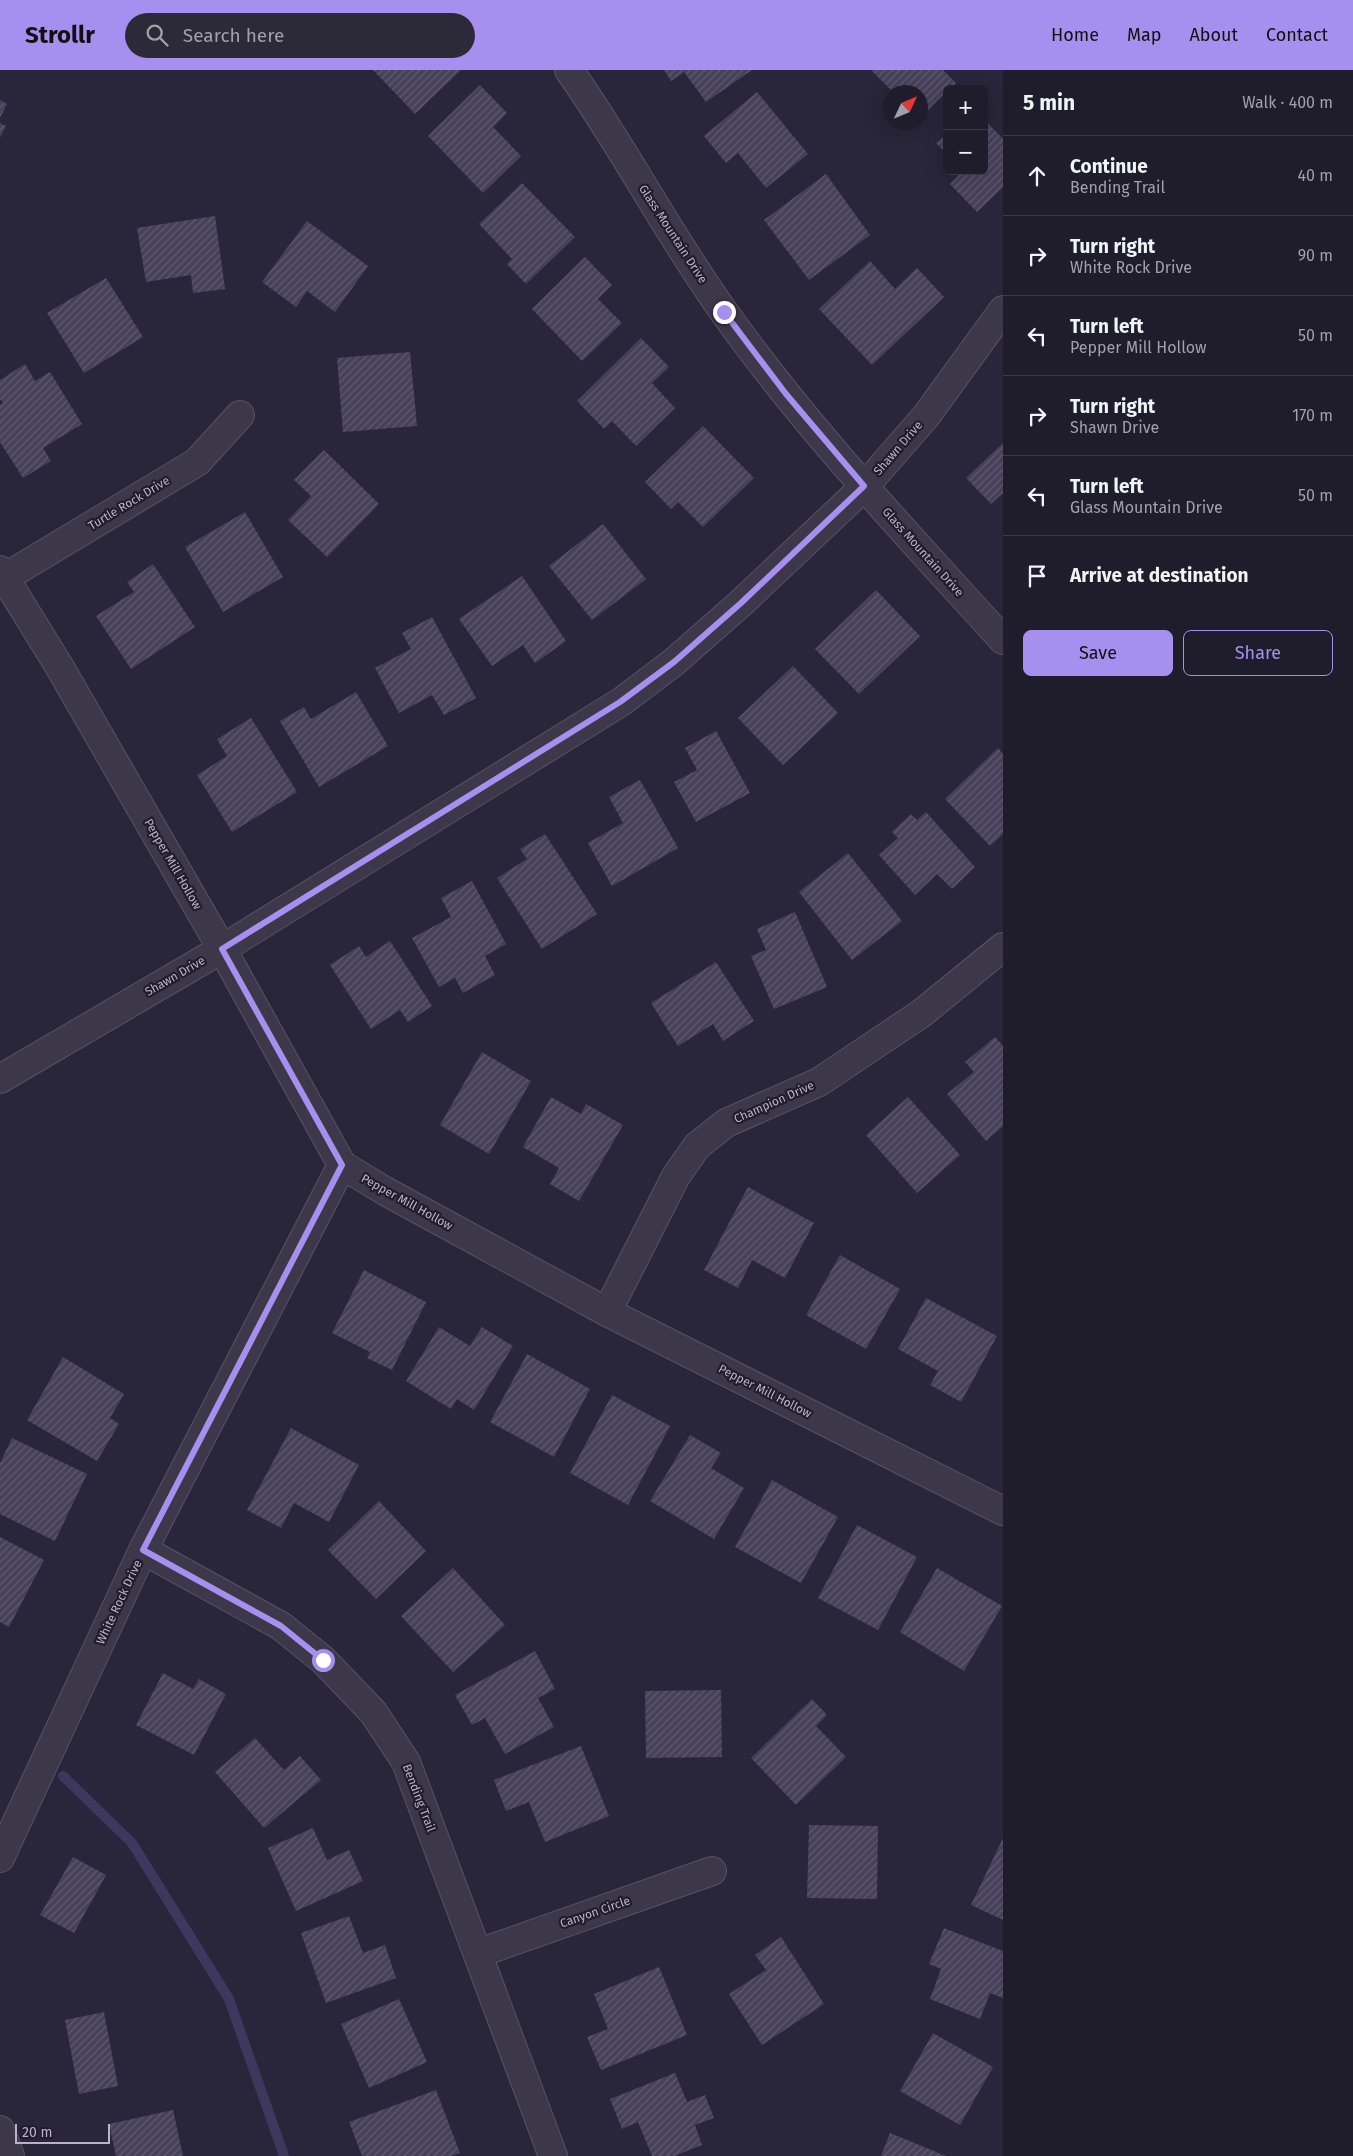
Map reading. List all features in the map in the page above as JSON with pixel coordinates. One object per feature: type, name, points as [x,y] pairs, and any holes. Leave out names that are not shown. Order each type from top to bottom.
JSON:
[{"type":"street","name":"Glass Mountain Drive","points":[[569,70],[584,90],[657,212],[724,312],[786,394],[864,486],[1003,640]]},
{"type":"street","name":"Shawn Drive","points":[[0,1079],[222,949],[620,702],[674,662],[741,603],[864,486],[926,416],[1003,310]]},
{"type":"street","name":"Turtle Rock Drive","points":[[3,573],[197,462],[240,415]]},
{"type":"street","name":"Pepper Mill Hollow","points":[[3,573],[60,666],[222,949],[342,1165],[384,1192],[607,1312],[1001,1506]]},
{"type":"street","name":"Champion Drive","points":[[607,1312],[676,1176],[696,1146],[726,1123],[820,1082],[922,1014],[1003,947]]},
{"type":"street","name":"White Rock Drive","points":[[0,1858],[143,1550],[342,1165]]},
{"type":"street","name":"Bending Trail","points":[[143,1550],[281,1626],[323,1660],[373,1712],[406,1762],[479,1953],[553,2156]]},
{"type":"street","name":"Canyon Circle","points":[[479,1953],[712,1871]]},
{"type":"street","points":[[0,2130],[10,2156]]},
{"type":"building","points":[[373,70],[461,70],[415,114]]},
{"type":"building","points":[[664,70],[752,70],[706,102],[684,72],[671,81]]},
{"type":"building","points":[[871,70],[943,70],[956,83],[954,85],[943,85],[943,95],[928,110],[928,85],[886,85]]},
{"type":"building","points":[[480,85],[507,113],[493,127],[521,156],[483,193],[428,136]]},
{"type":"building","points":[[757,92],[808,154],[766,188],[738,153],[726,163],[704,136]]},
{"type":"building","points":[[0,100],[7,104],[0,118]]},
{"type":"building","points":[[0,123],[6,126],[0,137]]},
{"type":"building","points":[[988,123],[1003,137],[1003,187],[977,212],[950,184],[959,175],[988,175]]},
{"type":"building","points":[[943,137],[943,150],[936,143]]},
{"type":"building","points":[[826,174],[870,235],[809,280],[764,220]]},
{"type":"building","points":[[522,183],[575,237],[526,284],[507,264],[512,259],[479,224]]},
{"type":"building","points":[[215,216],[225,289],[193,293],[191,275],[146,282],[137,228]]},
{"type":"building","points":[[307,221],[368,266],[335,312],[307,291],[296,307],[262,282]]},
{"type":"building","points":[[585,257],[612,285],[598,299],[622,323],[582,361],[532,309]]},
{"type":"building","points":[[870,261],[895,289],[917,268],[944,297],[872,365],[819,309]]},
{"type":"building","points":[[106,278],[143,337],[84,373],[47,313]]},
{"type":"building","points":[[641,338],[669,367],[652,383],[675,408],[636,446],[612,421],[604,429],[577,401]]},
{"type":"building","points":[[410,352],[417,426],[343,432],[337,358]]},
{"type":"building","points":[[25,364],[35,381],[50,372],[82,424],[43,448],[51,461],[23,478],[0,442],[0,405],[3,403],[0,399],[0,380]]},
{"type":"building","points":[[703,426],[754,478],[703,527],[678,502],[671,509],[645,482]]},
{"type":"building","points":[[1003,443],[1003,493],[991,504],[966,478]]},
{"type":"building","points":[[324,450],[379,504],[327,557],[288,520],[311,496],[294,480]]},
{"type":"building","points":[[245,512],[283,577],[223,612],[185,547]]},
{"type":"building","points":[[603,524],[646,579],[592,620],[549,566]]},
{"type":"building","points":[[153,564],[195,627],[131,669],[96,616],[134,592],[127,582]]},
{"type":"building","points":[[522,576],[566,641],[535,663],[523,645],[492,666],[459,619]]},
{"type":"building","points":[[876,590],[920,636],[859,694],[815,649]]},
{"type":"building","points":[[432,617],[476,698],[444,715],[432,695],[399,713],[375,668],[411,649],[402,633]]},
{"type":"building","points":[[793,666],[838,713],[783,765],[738,718]]},
{"type":"building","points":[[356,692],[388,746],[319,787],[280,721],[304,707],[311,719]]},
{"type":"building","points":[[251,718],[297,792],[232,832],[197,775],[227,756],[217,739]]},
{"type":"building","points":[[716,731],[750,793],[696,822],[674,782],[697,770],[685,748]]},
{"type":"building","points":[[998,748],[1003,754],[1003,834],[990,846],[945,799]]},
{"type":"building","points":[[640,780],[678,848],[612,886],[588,843],[623,823],[609,797]]},
{"type":"building","points":[[926,812],[975,867],[952,889],[937,874],[915,895],[879,855],[898,838],[892,832],[911,814],[917,820]]},
{"type":"building","points":[[545,834],[597,914],[542,949],[497,878],[527,859],[520,849]]},
{"type":"building","points":[[848,853],[902,921],[852,960],[799,892]]},
{"type":"building","points":[[472,881],[506,944],[485,956],[495,975],[463,993],[455,978],[439,987],[412,938],[451,917],[441,898]]},
{"type":"building","points":[[795,912],[827,987],[774,1009],[751,956],[766,950],[757,929]]},
{"type":"building","points":[[390,941],[432,1006],[408,1022],[400,1010],[371,1029],[330,965],[359,946],[366,957]]},
{"type":"building","points":[[716,962],[754,1021],[723,1041],[713,1024],[678,1046],[651,1003]]},
{"type":"building","points":[[995,1037],[1003,1046],[1003,1126],[986,1141],[947,1094],[974,1072],[965,1062]]},
{"type":"building","points":[[482,1052],[531,1081],[489,1154],[440,1125]]},
{"type":"building","points":[[551,1097],[581,1114],[586,1104],[623,1125],[579,1201],[550,1184],[559,1168],[523,1147]]},
{"type":"building","points":[[908,1097],[960,1155],[917,1193],[866,1135]]},
{"type":"building","points":[[748,1187],[814,1223],[785,1278],[752,1260],[738,1288],[704,1270]]},
{"type":"building","points":[[840,1255],[900,1289],[866,1349],[806,1315]]},
{"type":"building","points":[[364,1270],[426,1302],[392,1370],[367,1358],[370,1352],[332,1333]]},
{"type":"building","points":[[926,1298],[997,1336],[961,1402],[930,1385],[938,1371],[898,1349]]},
{"type":"building","points":[[439,1327],[470,1346],[482,1327],[513,1346],[474,1410],[457,1399],[451,1409],[406,1381]]},
{"type":"building","points":[[527,1354],[590,1389],[554,1457],[490,1422]]},
{"type":"building","points":[[63,1357],[124,1394],[110,1418],[119,1424],[97,1461],[27,1420]]},
{"type":"building","points":[[612,1395],[670,1426],[628,1505],[570,1473]]},
{"type":"building","points":[[291,1428],[359,1465],[329,1522],[294,1503],[281,1528],[247,1510]]},
{"type":"building","points":[[690,1435],[721,1453],[711,1468],[744,1488],[714,1539],[650,1501]]},
{"type":"building","points":[[12,1438],[87,1474],[55,1541],[0,1514],[0,1463]]},
{"type":"building","points":[[772,1480],[838,1517],[801,1583],[735,1547]]},
{"type":"building","points":[[379,1501],[426,1551],[376,1599],[328,1550]]},
{"type":"building","points":[[857,1525],[917,1557],[878,1630],[818,1598]]},
{"type":"building","points":[[0,1537],[44,1560],[9,1627],[0,1622]]},
{"type":"building","points":[[453,1568],[505,1625],[453,1672],[401,1616]]},
{"type":"building","points":[[937,1568],[1002,1606],[964,1671],[900,1632]]},
{"type":"building","points":[[535,1651],[555,1689],[538,1698],[554,1727],[505,1754],[485,1718],[472,1725],[455,1695]]},
{"type":"building","points":[[163,1673],[193,1689],[199,1679],[226,1694],[194,1755],[136,1725]]},
{"type":"building","points":[[721,1690],[722,1757],[646,1758],[645,1691]]},
{"type":"building","points":[[812,1699],[827,1715],[816,1726],[846,1757],[796,1805],[751,1758]]},
{"type":"building","points":[[255,1738],[284,1770],[300,1756],[321,1780],[264,1828],[215,1772]]},
{"type":"building","points":[[581,1746],[609,1816],[545,1842],[529,1802],[506,1811],[494,1780]]},
{"type":"building","points":[[809,1825],[878,1826],[877,1899],[807,1898]]},
{"type":"building","points":[[313,1828],[327,1860],[349,1850],[363,1881],[296,1911],[268,1848]]},
{"type":"building","points":[[1003,1838],[1003,1920],[971,1905]]},
{"type":"building","points":[[73,1857],[106,1875],[74,1933],[40,1915]]},
{"type":"building","points":[[349,1916],[363,1953],[385,1945],[396,1978],[326,2003],[301,1933]]},
{"type":"building","points":[[944,1928],[1003,1951],[1003,1998],[990,1993],[980,2019],[930,1999],[941,1969],[929,1964]]},
{"type":"building","points":[[781,1937],[824,2004],[762,2045],[729,1994],[766,1970],[755,1955]]},
{"type":"building","points":[[659,1967],[687,2035],[601,2070],[587,2037],[608,2029],[594,1994]]},
{"type":"building","points":[[399,1999],[427,2062],[369,2088],[341,2024]]},
{"type":"building","points":[[104,2012],[118,2086],[79,2094],[65,2020]]},
{"type":"building","points":[[933,2033],[993,2067],[960,2125],[900,2091]]},
{"type":"building","points":[[675,2073],[687,2102],[705,2095],[714,2118],[695,2125],[702,2145],[674,2156],[652,2156],[638,2122],[622,2129],[610,2099]]},
{"type":"building","points":[[436,2090],[460,2153],[451,2156],[362,2156],[349,2122]]},
{"type":"building","points":[[173,2110],[183,2156],[116,2156],[109,2124]]},
{"type":"building","points":[[890,2133],[946,2156],[881,2156]]},
{"type":"waterway","points":[[63,1776],[132,1843],[229,1999],[284,2156]]},
{"type":"route","points":[[323,1660],[281,1626],[143,1550],[342,1165],[222,949],[620,702],[674,662],[741,603],[864,486],[786,394],[724,312]]}]
